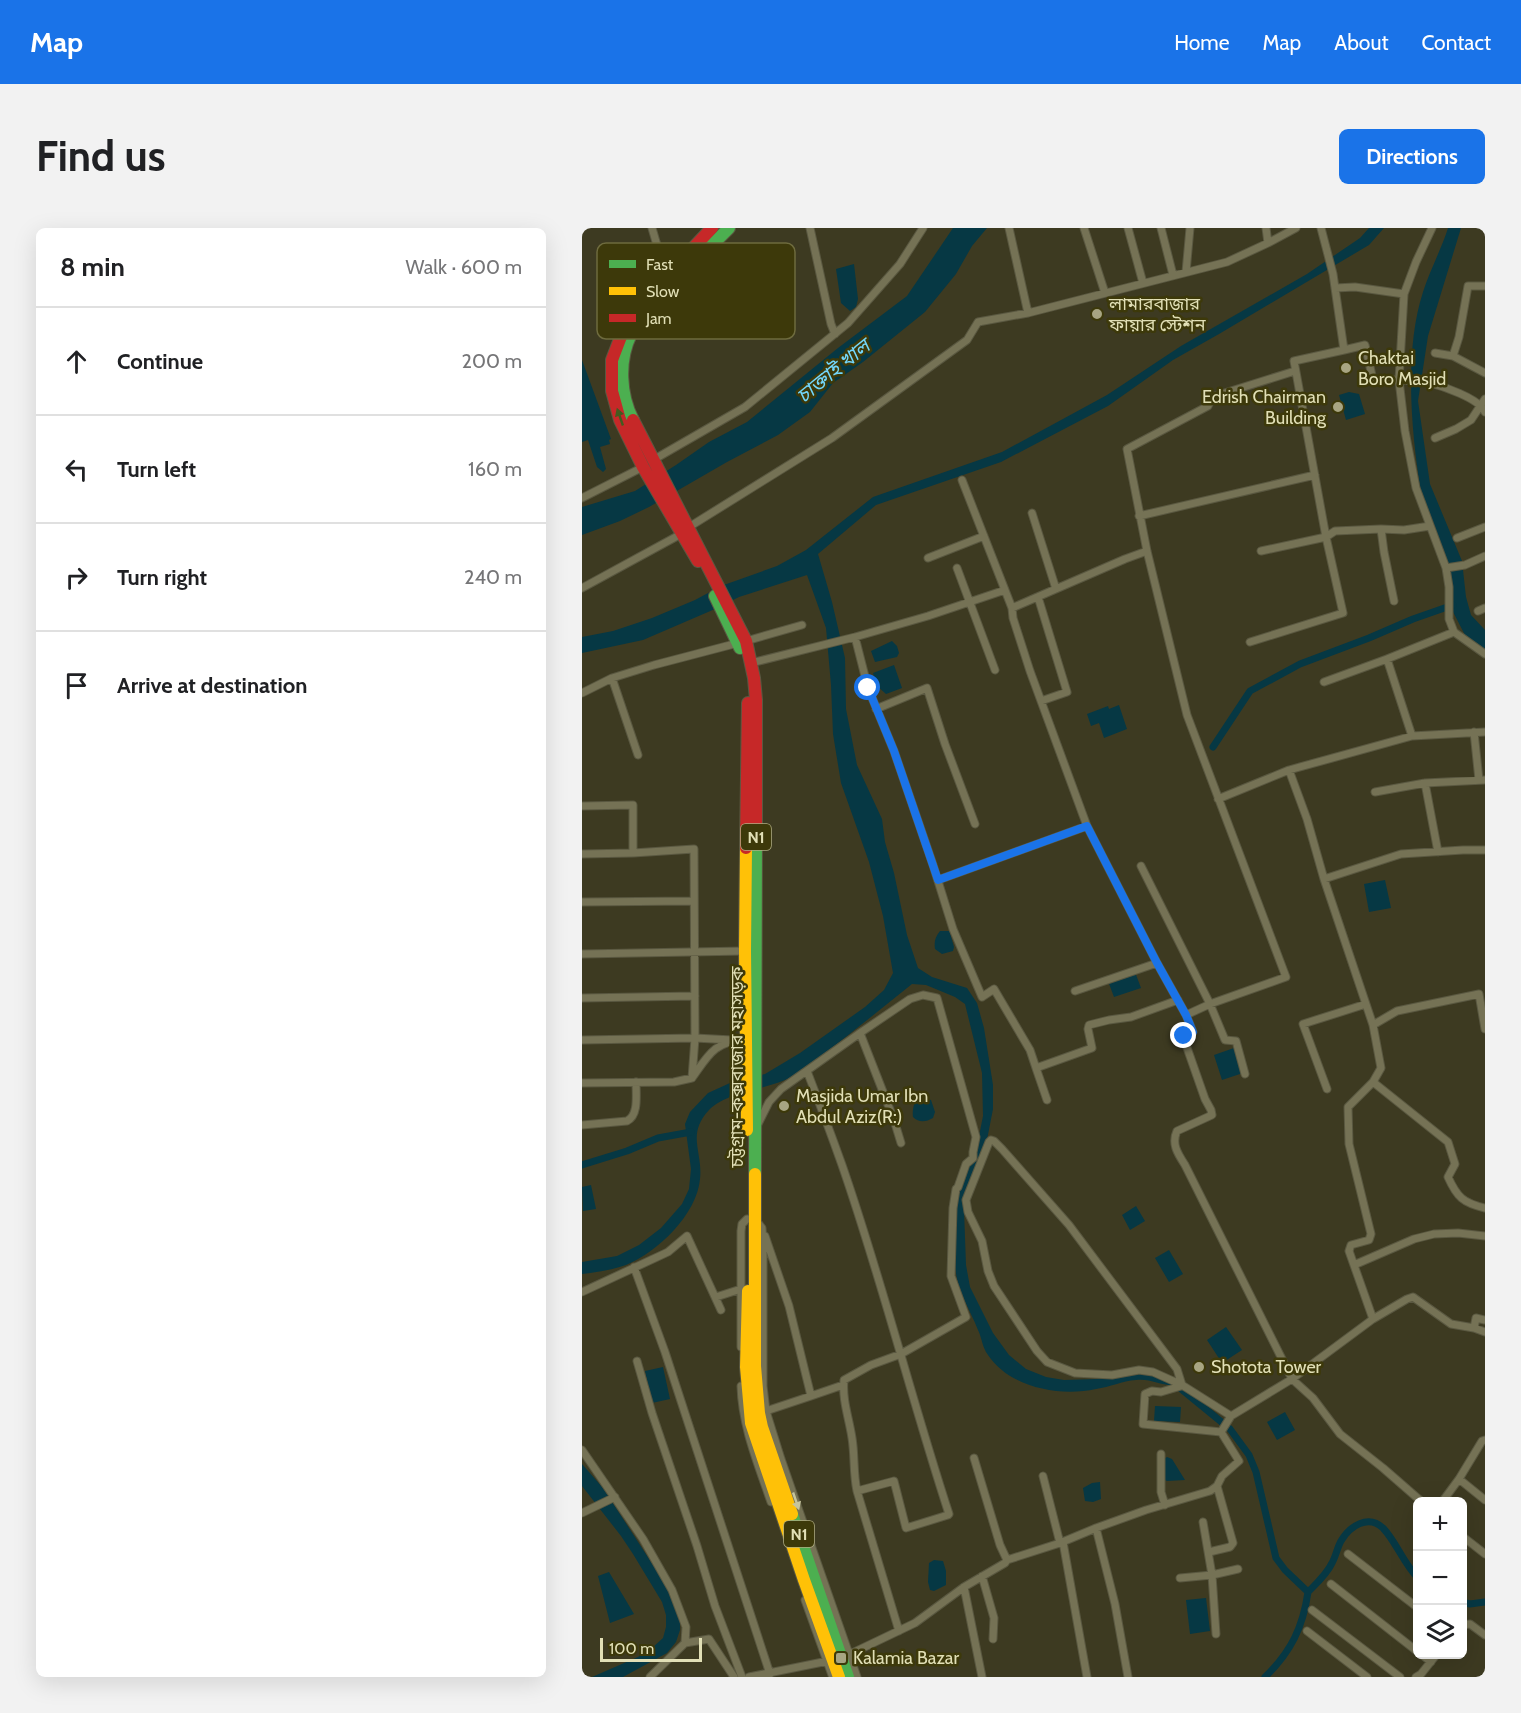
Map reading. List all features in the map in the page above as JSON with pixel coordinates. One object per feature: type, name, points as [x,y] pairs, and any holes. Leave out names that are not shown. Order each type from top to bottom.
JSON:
[{"type":"highway","name":"N1","points":[[700,234],[712,228]]},
{"type":"highway","name":"N1","points":[[710,243],[729,228]]},
{"type":"highway","name":"N1","points":[[620,339],[612,360],[612,391],[620,420],[649,465]]},
{"type":"highway","name":"N1","points":[[629,339],[623,360],[623,390],[649,465]]},
{"type":"highway","name":"চট্টগ্রাম-কক্সবাজার মহাসড়ক","points":[[649,465],[686,530],[732,621],[751,663],[754,678],[756,700],[751,833],[740,1039],[751,1057]]},
{"type":"highway","name":"চট্টগ্রাম-কক্সবাজার মহাসড়ক","points":[[742,642],[748,699],[755,951],[751,1057],[755,1222]]},
{"type":"highway","name":"চট্টগ্রাম-কক্সবাজার মহাসড়ক","points":[[751,1117],[755,1135],[755,1222],[747,1391],[751,1423],[838,1677]]},
{"type":"highway","name":"চট্টগ্রাম-কক্সবাজার মহাসড়ক","points":[[749,1325],[759,1356],[759,1413],[762,1427],[848,1677]]},
{"type":"street","points":[[652,228],[656,243]]},
{"type":"street","points":[[810,228],[835,334]]},
{"type":"street","points":[[582,498],[649,465],[746,406],[848,322],[900,264],[923,228]]},
{"type":"street","points":[[1009,228],[1028,313]]},
{"type":"street","points":[[1084,228],[1105,293]]},
{"type":"street","points":[[1128,228],[1143,283]]},
{"type":"street","points":[[1161,228],[1173,275]]},
{"type":"street","points":[[1186,272],[1190,228]]},
{"type":"street","points":[[1266,228],[1268,243]]},
{"type":"street","points":[[582,588],[686,530],[832,438],[967,340],[978,322],[1028,313],[1227,262],[1296,228]]},
{"type":"street","points":[[1321,228],[1333,274],[1344,350]]},
{"type":"street","points":[[1432,228],[1404,294],[1402,380],[1405,431],[1416,488],[1446,568],[1449,587],[1449,619],[1454,632],[1485,654]]},
{"type":"street","points":[[1453,356],[1459,337],[1468,286],[1485,286]]},
{"type":"street","points":[[1335,288],[1355,287],[1404,294]]},
{"type":"street","points":[[1250,642],[1343,613],[1326,537],[1294,361],[1365,345],[1373,380],[1426,381],[1483,402]]},
{"type":"street","points":[[1435,352],[1453,356],[1485,373]]},
{"type":"street","points":[[1186,1015],[1286,977],[1187,715],[1139,516],[1127,449],[1208,406],[1212,397],[1295,371]]},
{"type":"street","points":[[1483,402],[1485,412]]},
{"type":"street","points":[[1435,438],[1472,420],[1483,402]]},
{"type":"street","points":[[1139,516],[1315,475]]},
{"type":"street","points":[[962,480],[1012,608],[1013,618],[1041,701],[1087,826],[1193,1032],[1184,1036],[1185,1042],[1212,1115],[1177,1131],[1175,1151],[1185,1165],[1292,1378],[1313,1398],[1340,1434],[1416,1497]]},
{"type":"street","points":[[1032,513],[1056,589]]},
{"type":"street","points":[[1261,551],[1326,537],[1335,531],[1404,530],[1430,526]]},
{"type":"street","points":[[1457,538],[1485,527]]},
{"type":"street","points":[[1381,529],[1394,601]]},
{"type":"street","points":[[928,558],[984,536]]},
{"type":"street","points":[[1012,608],[1147,551]]},
{"type":"street","points":[[1446,568],[1465,566],[1485,556]]},
{"type":"street","points":[[957,568],[995,670]]},
{"type":"street","points":[[751,663],[824,646],[928,616],[1005,590]]},
{"type":"street","points":[[1038,597],[1067,692],[1041,701]]},
{"type":"street","points":[[582,693],[612,678],[654,665],[802,625]]},
{"type":"street","points":[[1324,682],[1454,632]]},
{"type":"street","points":[[855,637],[868,688],[894,751],[953,929],[982,997],[994,989],[1030,1050],[1047,1100]]},
{"type":"street","points":[[1387,659],[1412,736]]},
{"type":"street","points":[[612,678],[638,756]]},
{"type":"street","points":[[876,709],[927,687],[945,744],[975,824]]},
{"type":"street","points":[[1375,792],[1425,783],[1482,780],[1474,732]]},
{"type":"street","points":[[1218,799],[1289,770],[1412,736],[1485,732]]},
{"type":"street","points":[[1289,770],[1373,1025],[1381,1068],[1373,1082],[1348,1107],[1350,1144],[1371,1234],[1369,1240],[1352,1245],[1349,1251],[1373,1318]]},
{"type":"street","points":[[1425,783],[1438,852]]},
{"type":"street","points":[[582,806],[633,805],[633,853]]},
{"type":"street","points":[[938,880],[1087,826]]},
{"type":"street","points":[[582,854],[694,849],[695,1038],[692,1078]]},
{"type":"street","points":[[1324,879],[1401,854],[1485,850]]},
{"type":"street","points":[[1141,866],[1210,1004],[1225,1040],[1236,1041],[1245,1074]]},
{"type":"street","points":[[582,902],[694,901]]},
{"type":"street","points":[[582,954],[745,951]]},
{"type":"street","points":[[1075,991],[1157,963]]},
{"type":"street","points":[[1373,1025],[1397,1011],[1482,994],[1485,1029]]},
{"type":"street","points":[[582,998],[695,996]]},
{"type":"street","points":[[755,1135],[769,1102],[781,1089],[910,999],[923,996],[937,998],[976,1137],[973,1158],[966,1164],[956,1189],[953,1208],[951,1276],[966,1317],[901,1354],[871,1365],[844,1380],[843,1384],[853,1440],[854,1477],[857,1491],[899,1631]]},
{"type":"street","points":[[1036,1068],[1092,1048],[1089,1024],[1131,1017],[1178,1000]]},
{"type":"street","points":[[1328,1089],[1303,1024],[1366,1004]]},
{"type":"street","points":[[860,1033],[901,1143]]},
{"type":"street","points":[[582,1040],[740,1039]]},
{"type":"street","points":[[582,1083],[674,1082],[692,1078],[711,1050],[740,1039]]},
{"type":"street","points":[[807,1071],[842,1166],[949,1515],[906,1528],[895,1482],[857,1491]]},
{"type":"street","points":[[582,1125],[631,1119],[635,1114],[636,1082]]},
{"type":"street","points":[[1373,1082],[1448,1142],[1455,1164],[1448,1177],[1455,1193],[1470,1205],[1485,1208]]},
{"type":"street","points":[[1182,1385],[1177,1370],[1069,1225],[1002,1149],[991,1140],[970,1185],[966,1200],[968,1212],[982,1241],[988,1271],[994,1286],[1037,1352],[1047,1362],[1075,1373],[1112,1375],[1139,1370],[1153,1372],[1182,1385],[1231,1416]]},
{"type":"street","points":[[749,1325],[741,1288],[741,1232],[742,1224],[755,1222]]},
{"type":"street","points":[[755,1222],[749,1325],[741,1393],[745,1421],[755,1457],[833,1677]]},
{"type":"street","points":[[755,1222],[789,1306],[811,1396]]},
{"type":"street","points":[[1354,1265],[1414,1239],[1434,1234],[1458,1233],[1485,1236]]},
{"type":"street","points":[[582,1292],[668,1252],[687,1236],[721,1310]]},
{"type":"street","points":[[634,1267],[665,1352],[770,1674]]},
{"type":"street","points":[[716,1297],[741,1288]]},
{"type":"street","points":[[1221,1432],[1231,1416],[1292,1378],[1373,1318],[1407,1299],[1413,1298],[1451,1323],[1485,1332]]},
{"type":"street","points":[[1474,1328],[1476,1318],[1485,1320]]},
{"type":"street","points":[[759,1356],[766,1411],[847,1656],[857,1677]]},
{"type":"street","points":[[637,1360],[652,1413],[698,1546],[715,1606],[742,1677]]},
{"type":"street","points":[[766,1411],[843,1384]]},
{"type":"street","points":[[1182,1385],[1161,1392],[1152,1391],[1145,1394],[1143,1424],[1221,1432]]},
{"type":"street","points":[[847,1656],[915,1623],[964,1587],[1007,1560],[1165,1505],[1203,1495],[1217,1486],[1222,1476],[1239,1461],[1221,1432]]},
{"type":"street","points":[[1446,1497],[1482,1441],[1485,1440]]},
{"type":"street","points":[[582,1450],[643,1539],[672,1590],[686,1627],[685,1643]]},
{"type":"street","points":[[1161,1454],[1161,1492],[1165,1505]]},
{"type":"street","points":[[975,1458],[1000,1545],[1007,1560]]},
{"type":"street","points":[[1042,1476],[1061,1543],[1087,1677]]},
{"type":"street","points":[[1459,1479],[1485,1500]]},
{"type":"street","points":[[1209,1552],[1233,1543],[1217,1486]]},
{"type":"street","points":[[582,1513],[613,1498]]},
{"type":"street","points":[[1203,1522],[1212,1575],[1216,1634]]},
{"type":"street","points":[[1096,1528],[1115,1605],[1128,1677]]},
{"type":"street","points":[[1467,1540],[1485,1554]]},
{"type":"street","points":[[1348,1554],[1414,1605]]},
{"type":"street","points":[[1180,1578],[1212,1575],[1238,1569]]},
{"type":"street","points":[[982,1576],[994,1618],[993,1639]]},
{"type":"street","points":[[1332,1584],[1413,1648]]},
{"type":"street","points":[[964,1587],[982,1677]]},
{"type":"street","points":[[1312,1610],[1400,1677]]},
{"type":"street","points":[[1467,1624],[1470,1624],[1485,1635]]},
{"type":"street","points":[[1307,1631],[1367,1677]]},
{"type":"street","points":[[650,1677],[685,1643],[709,1639],[734,1677]]},
{"type":"street","points":[[1427,1659],[1431,1662]]},
{"type":"street","points":[[1416,1677],[1433,1659]]},
{"type":"street","points":[[749,1677],[828,1662]]},
{"type":"water","name":"চাক্তাই খাল","points":[[953,228],[987,228],[972,246],[956,274],[925,312],[833,383],[810,412],[778,435],[649,507],[582,535],[582,507],[635,491],[709,442],[747,422],[838,348],[907,296]]},
{"type":"water","points":[[1369,228],[1384,228],[1369,245],[1173,360],[1108,406],[1001,462],[876,505],[818,554],[845,658],[846,709],[857,765],[882,819],[885,842],[907,935],[918,968],[932,977],[967,988],[977,1003],[984,1028],[993,1085],[993,1109],[985,1150],[964,1210],[966,1265],[970,1287],[993,1333],[1009,1355],[1026,1369],[1046,1377],[1064,1380],[1148,1373],[1172,1385],[1141,1380],[1082,1391],[1052,1390],[1022,1382],[1009,1375],[997,1366],[986,1352],[961,1291],[955,1266],[955,1197],[978,1141],[983,1116],[982,1073],[965,1004],[955,997],[926,985],[912,984],[793,1076],[726,1099],[709,1110],[698,1127],[700,1179],[692,1205],[684,1218],[663,1241],[638,1259],[615,1268],[582,1274],[582,1262],[617,1256],[639,1245],[661,1228],[682,1204],[689,1189],[691,1169],[685,1124],[690,1112],[708,1093],[730,1083],[765,1074],[800,1053],[865,1007],[884,990],[893,973],[883,916],[869,862],[841,783],[833,734],[826,628],[807,575],[739,597],[643,640],[582,653],[582,637],[613,631],[652,618],[721,586],[777,566],[806,550],[873,497],[1002,452],[1107,395],[1181,346],[1307,274],[1360,238]]},
{"type":"water","points":[[1448,228],[1461,228],[1428,336],[1418,401],[1430,484],[1462,561],[1466,597],[1471,615],[1485,630],[1485,651],[1467,639],[1450,606],[1452,592],[1448,563],[1424,506],[1414,444],[1411,391],[1413,339],[1423,292]]},
{"type":"water","points":[[854,264],[858,299],[856,307],[850,311],[841,303],[836,269]]},
{"type":"water","points":[[582,360],[611,439],[610,444],[600,447],[606,469],[603,472],[597,467],[588,440],[582,442]]},
{"type":"water","points":[[1349,392],[1359,394],[1365,414],[1346,420],[1339,395]]},
{"type":"water","points":[[892,641],[897,646],[899,653],[897,657],[875,662],[871,651]]},
{"type":"water","points":[[894,665],[902,688],[886,694],[877,686],[873,673]]},
{"type":"water","points":[[1119,705],[1127,729],[1104,738],[1099,723],[1091,726],[1087,714],[1108,706],[1109,709]]},
{"type":"water","points":[[1385,880],[1391,908],[1369,912],[1364,884]]},
{"type":"water","points":[[940,931],[949,931],[953,951],[942,954],[935,949],[935,940]]},
{"type":"water","points":[[1135,972],[1141,988],[1114,997],[1108,981]]},
{"type":"water","points":[[1234,1048],[1243,1073],[1222,1080],[1214,1055]]},
{"type":"water","points":[[918,1097],[931,1100],[935,1112],[933,1118],[923,1121],[913,1117],[915,1101]]},
{"type":"water","points":[[591,1185],[596,1209],[583,1211],[582,1187]]},
{"type":"water","points":[[1136,1206],[1145,1221],[1130,1230],[1122,1215]]},
{"type":"water","points":[[1169,1250],[1183,1274],[1169,1282],[1155,1258]]},
{"type":"water","points":[[1226,1327],[1242,1350],[1222,1363],[1207,1340]]},
{"type":"water","points":[[663,1367],[670,1399],[652,1403],[645,1371]]},
{"type":"water","points":[[1155,1406],[1181,1407],[1180,1422],[1154,1421]]},
{"type":"water","points":[[1285,1412],[1295,1430],[1277,1440],[1267,1422]]},
{"type":"water","points":[[1167,1457],[1172,1459],[1185,1480],[1167,1481],[1163,1479],[1164,1459]]},
{"type":"water","points":[[582,1464],[603,1488],[664,1582],[673,1598],[680,1620],[676,1642],[667,1653],[623,1677],[592,1677],[638,1657],[652,1648],[663,1638],[666,1615],[662,1602],[633,1554],[582,1486]]},
{"type":"water","points":[[1100,1482],[1101,1499],[1093,1502],[1085,1501],[1083,1488]]},
{"type":"water","points":[[934,1560],[943,1561],[946,1585],[934,1591],[930,1590],[928,1582],[929,1563]]},
{"type":"water","points":[[609,1572],[634,1614],[610,1623],[598,1576]]},
{"type":"water","points":[[1206,1598],[1210,1631],[1190,1634],[1186,1600]]},
{"type":"waterway","points":[[1213,747],[1250,691],[1300,664],[1453,605]]},
{"type":"waterway","points":[[582,1165],[627,1151],[658,1138],[691,1132]]},
{"type":"waterway","points":[[1180,1388],[1230,1429],[1249,1455],[1256,1472],[1276,1558],[1308,1592]]},
{"type":"waterway","points":[[1308,1592],[1327,1571],[1349,1531],[1365,1522],[1371,1522],[1383,1528],[1413,1572]]},
{"type":"waterway","points":[[1265,1677],[1289,1648],[1303,1617],[1308,1592]]},
{"type":"waterway","points":[[1467,1603],[1485,1602]]},
{"type":"traffic: fast","points":[[714,243],[729,228]]},
{"type":"traffic: fast","points":[[629,339],[624,355],[622,377],[625,400],[633,420]]},
{"type":"traffic: fast","points":[[715,596],[740,648]]},
{"type":"traffic: fast","points":[[755,1174],[756,824]]},
{"type":"traffic: fast","points":[[792,1514],[848,1677]]},
{"type":"traffic: slow","points":[[746,848],[747,1130]]},
{"type":"traffic: slow","points":[[755,1174],[755,1366],[759,1413],[792,1514]]},
{"type":"traffic: slow","points":[[748,1291],[746,1367],[751,1423],[839,1677]]},
{"type":"traffic: jam","points":[[698,243],[712,228]]},
{"type":"traffic: jam","points":[[620,339],[612,360],[612,391],[620,420],[643,467],[698,561]]},
{"type":"traffic: jam","points":[[633,420],[746,641],[756,700],[756,824]]},
{"type":"traffic: jam","points":[[746,848],[748,703]]},
{"type":"place","name":"লামারবাজার ফায়ার স্টেশন","points":[[1097,314]]},
{"type":"place","name":"Chaktai Boro Masjid","points":[[1346,368]]},
{"type":"place","name":"Edrish Chairman Building","points":[[1338,407]]},
{"type":"place","name":"Masjida Umar Ibn Abdul Aziz(R:)","points":[[784,1106]]},
{"type":"place","name":"Shotota Tower","points":[[1199,1367]]},
{"type":"place","name":"Kalamia Bazar","points":[[841,1658]]},
{"type":"route","points":[[868,688],[894,751],[938,880],[1087,826],[1186,1015],[1193,1032],[1184,1036]]}]
